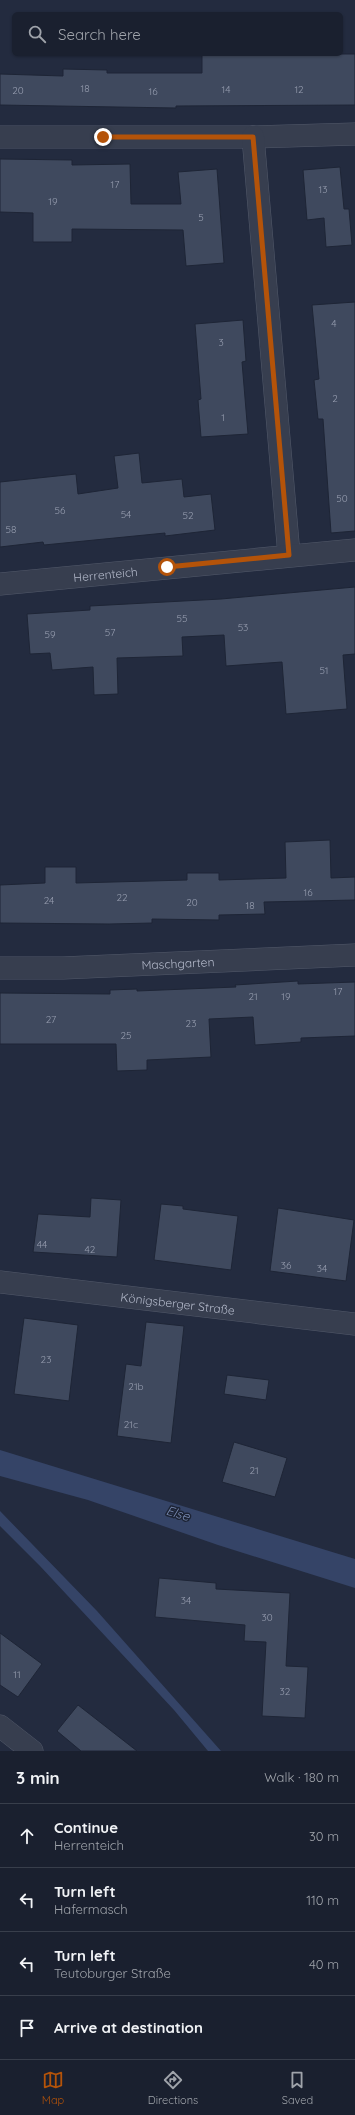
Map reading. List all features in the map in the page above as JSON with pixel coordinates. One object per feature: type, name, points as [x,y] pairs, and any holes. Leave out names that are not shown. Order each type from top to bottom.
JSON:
[{"type":"street","points":[[0,137],[253,137],[355,134]]},
{"type":"street","points":[[253,137],[289,555]]},
{"type":"street","name":"Herrenteich","points":[[0,584],[289,555],[355,550]]},
{"type":"street","name":"Maschgarten","points":[[0,968],[63,968],[355,955]]},
{"type":"street","name":"Königsberger Straße","points":[[0,1282],[355,1324]]},
{"type":"street","points":[[0,1726],[32,1751]]},
{"type":"water","name":"Else","points":[[0,1450],[355,1559],[355,1588],[218,1545],[88,1500],[0,1476]]},
{"type":"water","points":[[0,1511],[97,1611],[221,1751],[208,1751],[174,1710],[40,1566],[0,1526]]},
{"type":"building","points":[[343,54],[355,54],[355,105],[176,106],[176,108],[0,105],[0,74],[63,76],[63,69],[107,70],[107,73],[202,73],[202,56],[343,56]]},
{"type":"building","points":[[0,159],[72,160],[72,165],[130,164],[131,204],[181,204],[178,172],[217,169],[224,263],[186,266],[183,230],[72,229],[72,242],[33,242],[33,213],[0,212]]},
{"type":"building","points":[[340,167],[344,209],[349,209],[352,245],[326,247],[324,218],[307,220],[303,170]]},
{"type":"building","points":[[355,302],[355,531],[331,533],[323,419],[318,419],[314,380],[319,379],[312,305]]},
{"type":"building","points":[[243,320],[246,361],[242,362],[248,434],[201,437],[198,400],[201,399],[195,324]]},
{"type":"building","points":[[139,453],[142,483],[182,479],[184,497],[211,494],[215,530],[165,536],[165,533],[44,545],[43,542],[0,547],[0,482],[76,474],[78,494],[118,488],[114,456]]},
{"type":"building","points":[[355,587],[355,654],[343,655],[347,709],[286,714],[282,662],[226,666],[224,635],[182,637],[183,656],[117,658],[118,694],[94,695],[93,667],[52,670],[50,653],[30,654],[27,614],[90,610],[90,606],[221,599]]},
{"type":"building","points":[[330,840],[331,878],[355,877],[355,900],[264,902],[265,914],[219,915],[219,920],[152,919],[152,923],[109,924],[0,923],[0,885],[45,883],[45,867],[76,867],[76,883],[187,880],[187,873],[219,873],[219,880],[286,878],[285,842]]},
{"type":"building","points":[[298,981],[298,984],[355,982],[355,1036],[301,1038],[301,1042],[255,1045],[253,1017],[209,1019],[211,1057],[147,1060],[147,1070],[117,1071],[116,1044],[0,1044],[0,993],[110,994],[110,990],[137,989],[137,991],[236,987],[235,985]]},
{"type":"building","points":[[91,1198],[121,1200],[117,1257],[33,1252],[38,1214],[90,1217]]},
{"type":"building","points":[[161,1204],[183,1206],[183,1209],[238,1216],[231,1270],[154,1260]]},
{"type":"building","points":[[278,1208],[354,1220],[346,1281],[270,1271]]},
{"type":"building","points":[[24,1318],[78,1325],[69,1401],[14,1394]]},
{"type":"building","points":[[146,1322],[184,1326],[171,1443],[117,1436],[126,1364],[141,1366]]},
{"type":"building","points":[[227,1375],[269,1380],[266,1400],[224,1394]]},
{"type":"building","points":[[234,1442],[287,1458],[275,1497],[222,1482]]},
{"type":"building","points":[[159,1578],[216,1583],[216,1589],[290,1593],[286,1666],[308,1667],[305,1718],[262,1716],[266,1642],[244,1641],[245,1625],[155,1617]]},
{"type":"building","points":[[0,1633],[42,1664],[18,1697],[0,1685]]},
{"type":"building","points":[[78,1705],[137,1751],[81,1751],[57,1731]]},
{"type":"route","points":[[103,137],[253,137],[289,555],[167,567]]}]
